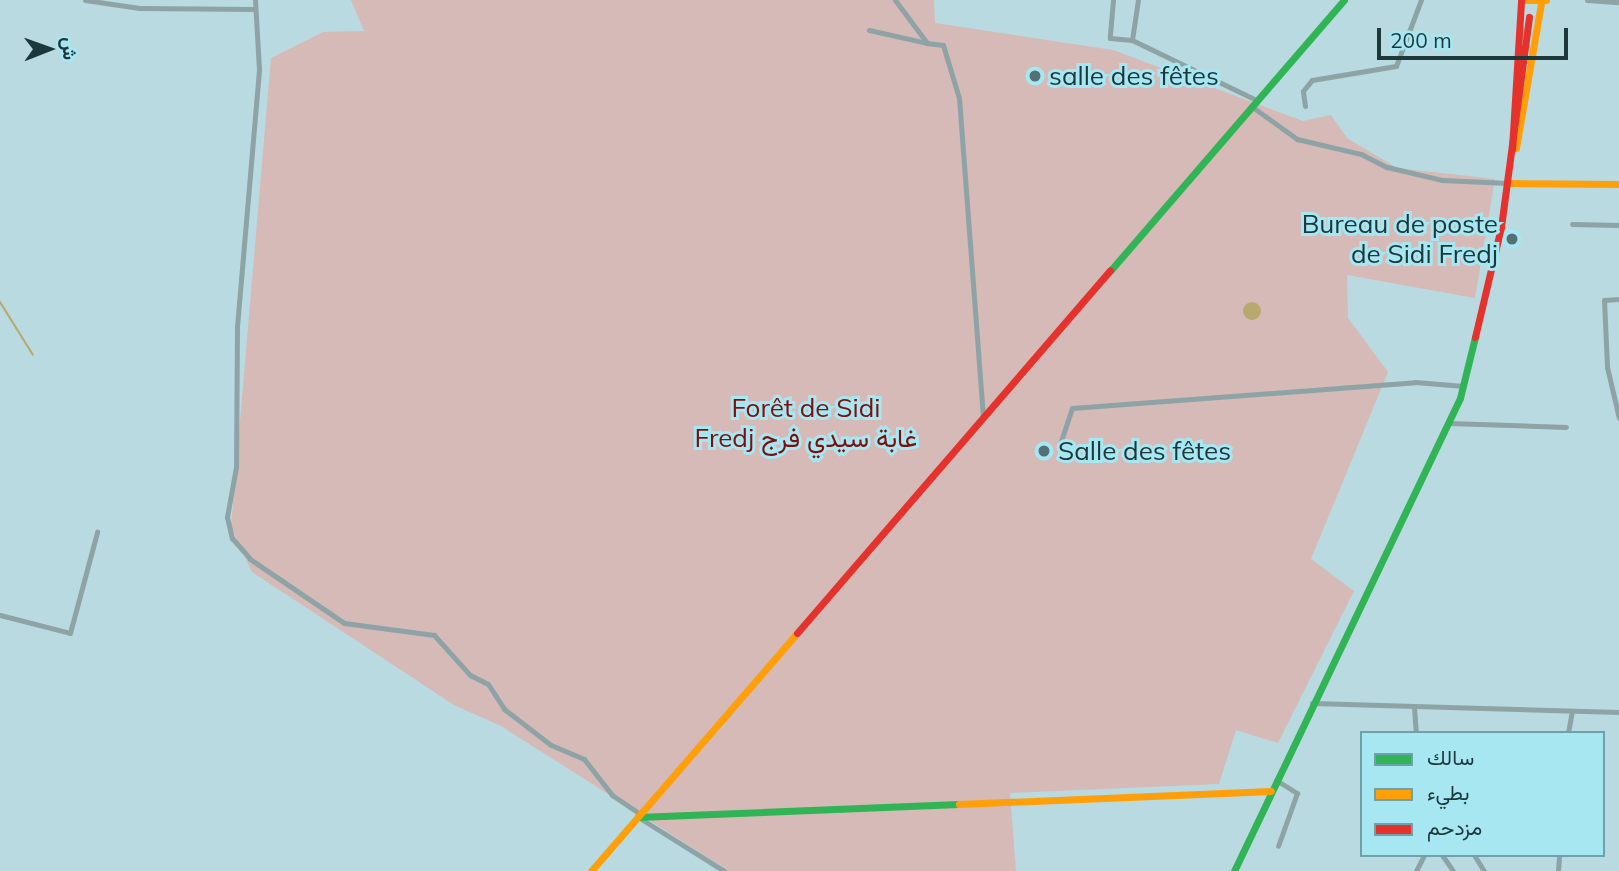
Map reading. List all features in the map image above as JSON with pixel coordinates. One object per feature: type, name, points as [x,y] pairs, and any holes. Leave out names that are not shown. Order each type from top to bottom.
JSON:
[{"type":"main road","points":[[591,871],[1343,0]]},
{"type":"main road","points":[[1520,0],[1543,2],[1524,128],[1513,151],[1520,0]]},
{"type":"main road","points":[[1234,871],[1465,386],[1508,183],[1529,17]]},
{"type":"main road","points":[[1508,183],[1619,184]]},
{"type":"main road","points":[[638,814],[1271,791]]},
{"type":"street","points":[[87,0],[254,9]]},
{"type":"street","points":[[254,0],[259,71],[237,326],[236,467],[227,517],[232,538],[250,559],[344,622],[434,635],[470,675],[488,684],[502,706],[547,743],[584,759],[609,792],[724,871]]},
{"type":"street","points":[[895,0],[927,43]]},
{"type":"street","points":[[1113,0],[1110,38],[1132,40],[1253,103],[1297,139],[1354,151],[1397,170],[1508,183]]},
{"type":"street","points":[[1132,40],[1138,0]]},
{"type":"street","points":[[1305,106],[1303,91],[1312,80],[1396,66],[1421,0]]},
{"type":"street","points":[[1587,0],[1619,2]]},
{"type":"street","points":[[869,30],[943,45],[959,98],[984,419]]},
{"type":"street","points":[[1572,224],[1619,225]]},
{"type":"street","points":[[1619,299],[1604,300],[1607,367],[1619,418]]},
{"type":"street","points":[[1059,447],[1072,408],[1415,382],[1465,386]]},
{"type":"street","points":[[1448,424],[1566,427]]},
{"type":"street","points":[[0,615],[70,634],[97,533]]},
{"type":"street","points":[[1312,703],[1619,712]]},
{"type":"street","points":[[1414,707],[1416,731]]},
{"type":"street","points":[[1568,731],[1572,711]]},
{"type":"street","points":[[1276,780],[1297,793],[1278,846]]},
{"type":"green space","name":"Forêt de Sidi Fredj غابة سيدي فرج","points":[[351,0],[934,0],[935,23],[1113,50],[1303,121],[1331,115],[1347,138],[1397,168],[1495,179],[1475,298],[1347,275],[1348,318],[1388,372],[1311,559],[1354,591],[1278,743],[1236,730],[1219,784],[1010,793],[1016,871],[729,871],[501,726],[454,705],[252,572],[231,527],[271,58],[323,32],[364,31]]},
{"type":"shaded area","points":[[1252,302],[1258,305],[1261,311],[1258,317],[1252,320],[1246,317],[1243,311],[1246,305]]},
{"type":"waterway","points":[[0,302],[33,355]]},
{"type":"traffic: fast","points":[[1110,271],[1344,0]]},
{"type":"traffic: fast","points":[[1234,871],[1460,398],[1475,337]]},
{"type":"traffic: fast","points":[[638,817],[959,804]]},
{"type":"traffic: slow","points":[[1521,0],[1546,0]]},
{"type":"traffic: slow","points":[[1516,148],[1541,3]]},
{"type":"traffic: slow","points":[[1508,183],[1619,184]]},
{"type":"traffic: slow","points":[[591,871],[797,633]]},
{"type":"traffic: slow","points":[[959,804],[1271,791]]},
{"type":"traffic: jam","points":[[1512,149],[1521,0]]},
{"type":"traffic: jam","points":[[1475,337],[1501,227],[1529,17]]},
{"type":"traffic: jam","points":[[797,633],[1110,271]]},
{"type":"place","name":"salle des fêtes","points":[[1035,76]]},
{"type":"place","name":"Bureau de poste de Sidi Fredj","points":[[1512,239]]},
{"type":"place","name":"Salle des fêtes","points":[[1044,451]]}]
